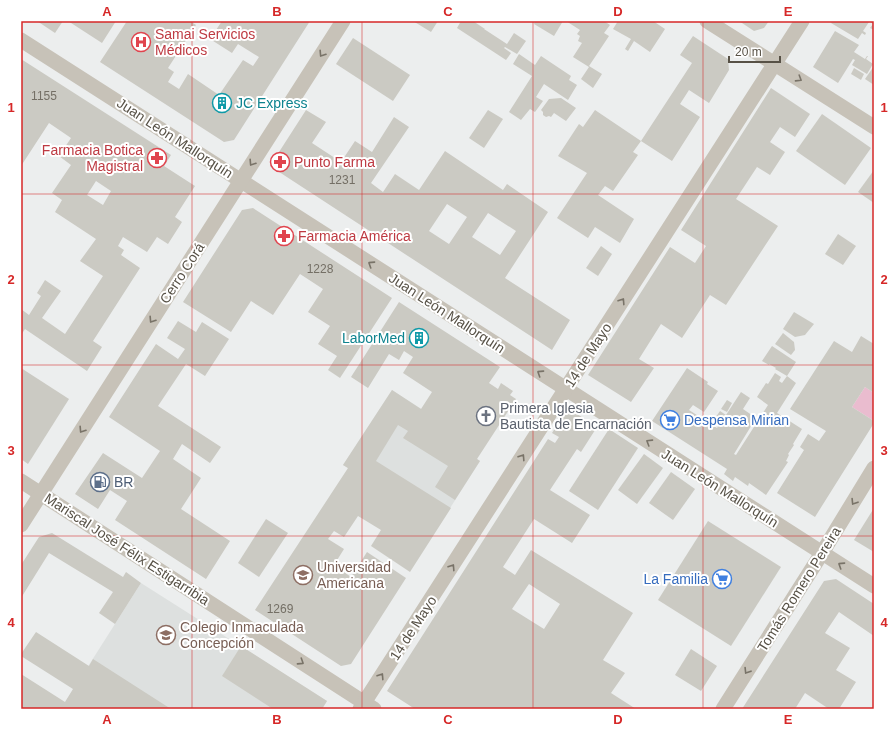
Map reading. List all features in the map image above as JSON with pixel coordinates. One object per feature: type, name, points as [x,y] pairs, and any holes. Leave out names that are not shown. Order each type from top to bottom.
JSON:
[{"type":"street","name":"Cerro Corá","points":[[21,525],[342,21]]},
{"type":"street","points":[[707,21],[874,127]]},
{"type":"street","name":"14 de Mayo","points":[[366,707],[565,389],[802,21]]},
{"type":"street","name":"Juan León Mallorquín","points":[[21,40],[874,586]]},
{"type":"street","name":"Tomás Romero Pereira","points":[[723,709],[874,468]]},
{"type":"street","name":"Mariscal José Félix Estigarribia","points":[[21,481],[366,707]]},
{"type":"shaded area","points":[[865,387],[874,393],[874,421],[852,407]]},
{"type":"shaded area","points":[[392,390],[457,432],[451,442],[480,461],[438,527],[343,465]]},
{"type":"shaded area","name":"Colegio Inmaculada Concepción","points":[[141,583],[327,701],[322,709],[61,709]]},
{"type":"building","points":[[37,21],[63,21],[55,33]]},
{"type":"building","points":[[68,21],[116,21],[102,43]]},
{"type":"building","points":[[127,21],[190,21],[196,25],[168,68],[174,72],[168,82],[179,89],[188,74],[219,95],[243,60],[253,66],[259,57],[238,44],[232,53],[210,39],[222,21],[310,21],[234,140],[224,142],[100,62]]},
{"type":"building","points":[[413,21],[438,21],[431,32]]},
{"type":"building","points":[[461,21],[473,21],[507,44],[514,33],[526,41],[517,54],[505,47],[504,48],[511,53],[506,60],[457,28]]},
{"type":"building","points":[[535,21],[563,21],[554,36],[534,24]]},
{"type":"building","points":[[566,21],[604,21],[610,25],[604,33],[609,36],[589,66],[602,74],[593,88],[581,79],[589,67],[573,57],[582,43],[578,41],[580,36],[577,34],[580,30]]},
{"type":"building","points":[[618,21],[653,21],[665,29],[650,52],[634,41],[628,51],[625,49],[631,39],[613,29]]},
{"type":"building","points":[[739,21],[769,21],[764,28],[754,31]]},
{"type":"building","points":[[832,21],[869,22],[863,31],[866,33],[865,35],[862,33],[858,39],[831,23]]},
{"type":"building","points":[[869,21],[874,21],[874,30],[870,28],[873,24]]},
{"type":"building","points":[[835,31],[859,45],[854,52],[865,59],[868,56],[866,59],[873,64],[867,74],[852,65],[855,60],[853,59],[838,83],[813,67]]},
{"type":"building","points":[[693,36],[728,59],[729,70],[709,103],[689,90],[680,104],[700,117],[672,161],[641,141],[692,63],[680,55]]},
{"type":"building","points":[[353,38],[410,75],[393,101],[336,64]]},
{"type":"building","points":[[519,54],[535,65],[541,56],[571,76],[569,80],[577,85],[568,100],[544,84],[536,97],[543,101],[535,112],[530,109],[521,120],[509,112],[532,76],[513,64]]},
{"type":"building","points":[[21,59],[171,155],[164,166],[195,186],[175,217],[182,222],[168,244],[157,237],[147,252],[123,237],[118,246],[124,250],[121,255],[140,268],[93,341],[102,347],[87,371],[25,329],[21,335],[21,309],[29,315],[41,296],[37,293],[45,280],[61,291],[42,318],[65,334],[103,276],[80,261],[96,239],[55,212],[62,200],[52,193],[71,165],[59,156],[71,138],[49,123],[21,166]],"holes":[[[96,181],[111,191],[103,205],[87,195]]]},
{"type":"building","points":[[874,66],[874,85],[865,79]]},
{"type":"building","points":[[854,68],[864,74],[861,80],[851,74]]},
{"type":"building","points":[[771,88],[810,114],[795,137],[780,127],[770,142],[785,152],[770,175],[757,167],[736,199],[778,226],[726,305],[710,295],[682,338],[661,324],[639,359],[654,368],[631,402],[588,375],[670,247],[695,263],[706,246],[681,230]]},
{"type":"building","points":[[561,98],[576,108],[566,121],[554,113],[551,117],[546,117],[543,115],[541,110],[549,99]]},
{"type":"building","points":[[306,110],[326,122],[312,143],[341,162],[355,141],[372,152],[394,117],[409,127],[371,183],[383,192],[395,174],[419,190],[445,151],[503,190],[507,184],[548,212],[505,278],[570,320],[552,350],[270,166]],"holes":[[[447,204],[467,217],[449,244],[429,231]],[[488,213],[516,231],[500,255],[472,237]]]},
{"type":"building","points":[[488,110],[503,119],[484,148],[469,138]]},
{"type":"building","points":[[595,110],[641,141],[633,152],[638,155],[613,191],[605,186],[598,195],[634,219],[620,243],[595,227],[588,238],[557,218],[587,173],[558,156],[579,124],[583,127]]},
{"type":"building","points":[[822,114],[871,148],[845,185],[796,151]]},
{"type":"building","points":[[874,170],[874,203],[858,192]]},
{"type":"building","points":[[253,208],[392,298],[340,378],[328,370],[337,356],[318,344],[330,326],[308,312],[323,289],[300,274],[273,315],[251,301],[231,332],[183,302],[242,210]]},
{"type":"building","points":[[838,234],[856,246],[843,265],[825,254]]},
{"type":"building","points":[[601,246],[612,254],[598,276],[586,268]]},
{"type":"building","points":[[399,302],[500,367],[489,383],[498,389],[501,383],[513,391],[510,395],[516,399],[477,459],[480,461],[455,500],[435,487],[448,466],[403,438],[408,431],[398,425],[376,461],[451,508],[410,572],[371,546],[381,530],[358,516],[344,537],[334,531],[328,539],[344,549],[334,565],[351,577],[367,552],[406,578],[351,664],[341,666],[255,610],[348,468],[343,465],[392,390],[421,409],[432,392],[403,373],[413,357],[404,351],[399,360],[389,354],[368,388],[351,377]]},
{"type":"building","points":[[794,312],[814,324],[805,335],[795,337],[783,329]]},
{"type":"building","points":[[178,321],[196,332],[202,322],[229,339],[205,376],[186,364],[158,406],[221,447],[210,463],[182,444],[173,459],[201,478],[181,509],[230,541],[206,579],[115,520],[127,501],[110,490],[98,509],[75,494],[103,453],[142,478],[160,451],[109,417],[156,344],[178,359],[185,349],[167,338]]},
{"type":"building","points":[[783,333],[794,342],[795,350],[791,355],[775,344]]},
{"type":"building","points":[[861,336],[874,344],[874,393],[865,387],[852,407],[874,421],[874,423],[815,517],[777,493],[804,450],[800,447],[808,434],[819,441],[826,431],[790,409],[834,341],[852,352]]},
{"type":"building","points":[[772,346],[796,362],[787,376],[775,369],[776,368],[762,361]]},
{"type":"building","points":[[21,368],[69,399],[28,464],[21,459]]},
{"type":"building","points":[[687,368],[708,382],[707,384],[718,391],[704,412],[693,405],[689,410],[717,428],[719,425],[713,421],[720,411],[726,415],[741,392],[750,398],[743,409],[756,418],[734,454],[736,455],[768,405],[757,397],[766,383],[768,384],[775,373],[781,377],[779,381],[782,383],[787,376],[796,383],[777,413],[802,429],[788,454],[789,455],[786,461],[788,462],[766,495],[749,483],[748,486],[735,477],[733,481],[724,474],[727,469],[652,421]]},
{"type":"building","points":[[727,400],[732,403],[727,412],[721,409]]},
{"type":"building","points":[[568,408],[597,427],[581,452],[577,449],[550,490],[590,515],[572,543],[534,519],[503,567],[515,575],[531,550],[633,613],[603,660],[625,673],[611,693],[636,709],[415,709],[387,691],[548,439],[555,443],[559,437],[552,433]],"holes":[[[529,584],[560,604],[544,629],[512,609]]]},
{"type":"building","points":[[609,429],[638,448],[598,510],[569,491]]},
{"type":"building","points":[[644,454],[663,468],[637,504],[618,490]]},
{"type":"building","points":[[671,472],[695,489],[673,520],[649,503]]},
{"type":"building","points":[[874,508],[874,552],[854,540]]},
{"type":"building","points":[[266,519],[288,533],[259,577],[238,563]]},
{"type":"building","name":"La Familia","points":[[708,521],[781,567],[731,646],[658,600]]},
{"type":"building","points":[[52,533],[123,577],[126,572],[141,583],[115,624],[99,613],[113,592],[49,553],[21,598],[21,565],[39,537]]},
{"type":"building","points":[[836,579],[874,604],[874,636],[839,612],[825,633],[850,648],[836,670],[856,682],[839,709],[829,709],[805,693],[795,709],[742,709],[824,581]]},
{"type":"building","points":[[36,632],[89,666],[93,659],[171,709],[21,709],[21,674],[65,702],[73,689],[21,656]]},
{"type":"building","points":[[241,646],[327,701],[322,709],[273,709],[222,676]]},
{"type":"building","points":[[691,649],[717,666],[701,691],[675,675]]},
{"type":"place","name":"Samai Servicios Médicos","points":[[141,42]]},
{"type":"place","name":"JC Express","points":[[222,103]]},
{"type":"place","name":"Farmacia Botica Magistral","points":[[157,158]]},
{"type":"place","name":"Punto Farma","points":[[280,162]]},
{"type":"place","name":"Farmacia América","points":[[284,236]]},
{"type":"place","name":"LaborMed","points":[[419,338]]},
{"type":"place","name":"Primera Iglesia Bautista de Encarnación","points":[[486,416]]},
{"type":"place","name":"Despensa Mirian","points":[[670,420]]},
{"type":"place","name":"BR","points":[[100,482]]},
{"type":"place","name":"Universidad Americana","points":[[303,575]]},
{"type":"place","name":"La Familia","points":[[722,579]]},
{"type":"place","name":"Colegio Inmaculada Concepción","points":[[166,635]]}]
